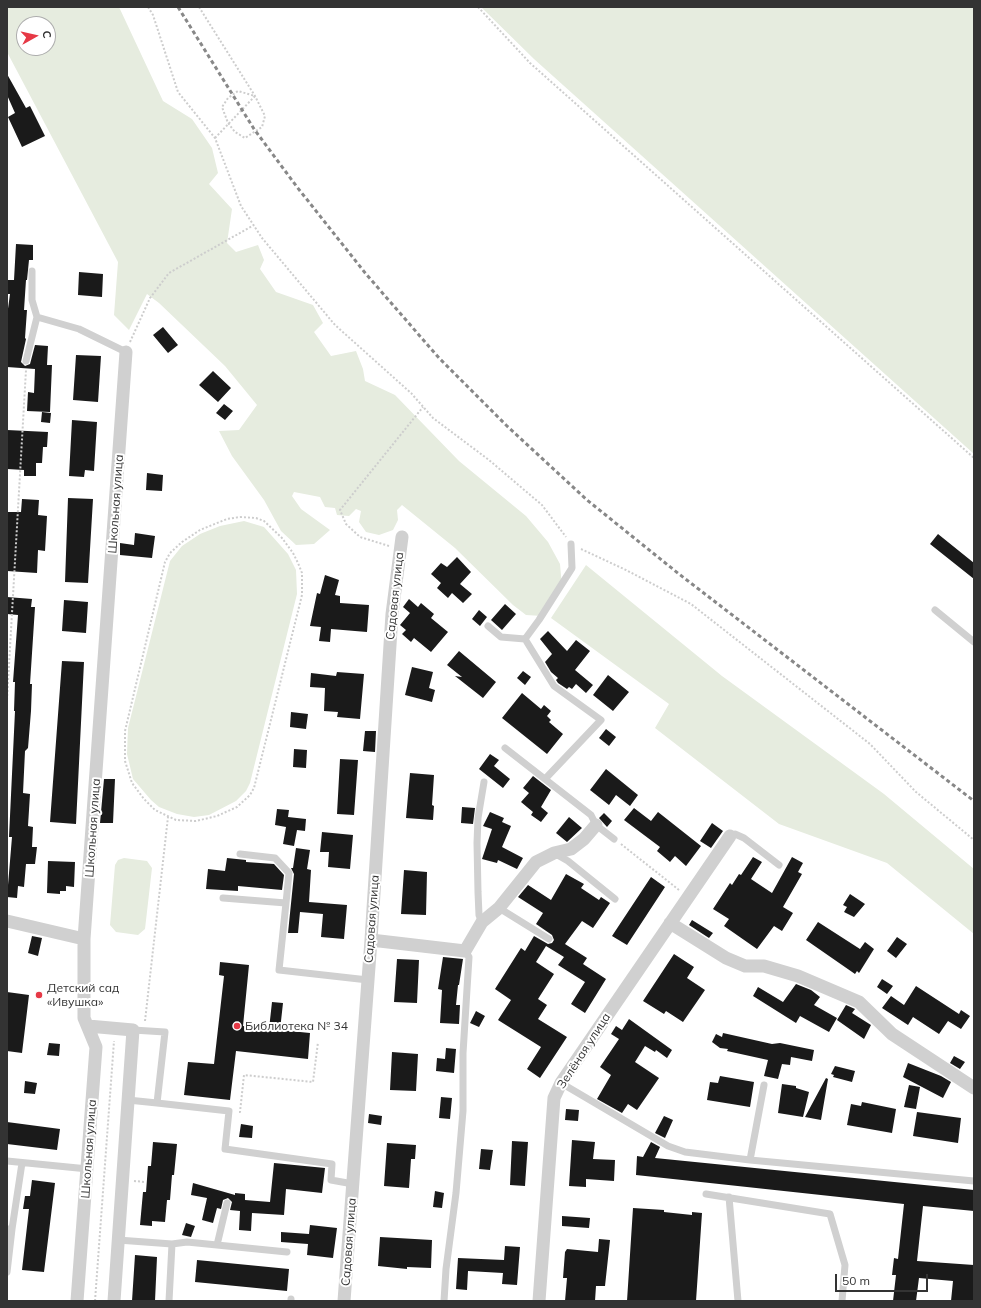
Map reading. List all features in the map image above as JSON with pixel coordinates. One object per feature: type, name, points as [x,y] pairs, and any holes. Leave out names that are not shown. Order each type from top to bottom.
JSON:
[{"type":"street","name":"Школьная улица","points":[[77,1301],[96,1047],[84,1018],[84,940],[126,352]]},
{"type":"street","name":"Садовая улица","points":[[344,1301],[371,940],[392,614],[401,543]]},
{"type":"street","points":[[371,940],[465,951],[482,922],[499,908],[536,862],[554,853],[571,849],[584,839],[596,826]]},
{"type":"street","name":"Зелёная улица","points":[[539,1301],[554,1098],[561,1083],[730,836]]},
{"type":"street","points":[[7,922],[84,940]]},
{"type":"street","points":[[670,923],[726,958],[745,966],[764,966],[798,976],[859,1002],[892,1034],[974,1088]]},
{"type":"street","points":[[88,1026],[138,1030],[128,1100],[114,1301]]},
{"type":"lane","points":[[26,361],[37,317],[32,300],[32,270]]},
{"type":"lane","points":[[37,317],[79,329],[126,352]]},
{"type":"lane","points":[[525,639],[540,620],[572,568],[571,544]]},
{"type":"lane","points":[[935,610],[974,642]]},
{"type":"lane","points":[[488,626],[501,637],[525,639]]},
{"type":"lane","points":[[525,639],[554,686],[601,720],[545,779]]},
{"type":"lane","points":[[505,748],[592,815],[596,826],[614,839]]},
{"type":"lane","points":[[482,922],[479,915],[477,843],[478,818],[484,782]]},
{"type":"lane","points":[[730,836],[735,834],[744,838],[779,865]]},
{"type":"lane","points":[[554,853],[568,861],[615,900]]},
{"type":"lane","points":[[240,854],[275,858],[289,873],[279,970],[368,980]]},
{"type":"lane","points":[[223,898],[286,903]]},
{"type":"lane","points":[[499,908],[549,939]]},
{"type":"lane","points":[[444,1301],[463,1111],[463,1053],[469,957],[465,951]]},
{"type":"lane","points":[[138,1030],[165,1032],[157,1103]]},
{"type":"lane","points":[[561,1083],[668,1146],[686,1152],[750,1160],[974,1181]]},
{"type":"lane","points":[[750,1160],[764,1085]]},
{"type":"lane","points":[[128,1100],[229,1111],[225,1149],[332,1164],[331,1180],[353,1184]]},
{"type":"lane","points":[[7,1161],[88,1169]]},
{"type":"lane","points":[[7,1272],[9,1229],[22,1163]]},
{"type":"lane","points":[[706,1194],[830,1214],[845,1265],[842,1301]]},
{"type":"lane","points":[[729,1197],[738,1301]]},
{"type":"lane","points":[[217,1245],[227,1203]]},
{"type":"lane","points":[[118,1240],[172,1244],[187,1242],[287,1252]]},
{"type":"lane","points":[[169,1301],[172,1244]]},
{"type":"path","points":[[148,7],[153,15],[178,92],[215,138],[241,206],[262,238],[335,325],[411,392],[433,418],[489,460],[542,505],[571,544],[626,570],[691,604],[870,744],[916,792],[974,840]]},
{"type":"path","points":[[199,7],[255,96],[265,116],[262,127],[245,138],[235,132],[228,123],[222,107],[228,98],[238,91],[255,96]]},
{"type":"path","points":[[478,7],[530,63],[974,458]]},
{"type":"path","points":[[215,138],[255,96]]},
{"type":"path","points":[[126,352],[150,298],[169,272],[254,225]]},
{"type":"path","points":[[7,700],[26,361]]},
{"type":"path","points":[[401,543],[360,537],[346,524],[340,510],[423,407]]},
{"type":"path","points":[[240,517],[256,518],[272,527],[293,553],[302,574],[302,595],[257,779],[252,792],[245,801],[237,807],[217,816],[196,821],[168,817],[155,810],[144,799],[132,783],[125,761],[124,744],[125,731],[165,562],[174,548],[200,530],[227,519],[240,517]]},
{"type":"path","points":[[138,1030],[168,817]]},
{"type":"path","points":[[614,839],[688,897]]},
{"type":"path","points":[[95,1301],[115,1028]]},
{"type":"path","points":[[229,1111],[240,1112],[244,1075],[314,1082],[318,1042]]},
{"type":"shaded area","points":[[7,7],[119,7],[163,101],[192,119],[212,148],[218,173],[209,184],[232,209],[227,243],[236,252],[258,245],[264,260],[260,269],[276,292],[313,305],[323,323],[314,332],[331,356],[356,351],[363,369],[365,381],[395,395],[459,461],[526,516],[548,542],[560,564],[562,587],[542,616],[526,615],[513,605],[455,548],[402,505],[397,510],[398,520],[393,530],[379,535],[366,532],[359,522],[361,511],[356,509],[349,516],[337,515],[335,508],[325,507],[320,497],[294,492],[292,496],[301,509],[330,530],[314,544],[296,545],[281,531],[264,500],[232,456],[219,431],[239,430],[257,405],[225,366],[159,303],[147,294],[129,330],[114,315],[118,262],[7,52]]},
{"type":"shaded area","points":[[481,7],[974,7],[974,454],[534,59]]},
{"type":"shaded area","points":[[244,521],[264,527],[288,554],[296,570],[297,594],[250,783],[246,791],[236,801],[209,815],[194,817],[177,814],[159,807],[133,779],[127,754],[128,728],[170,561],[182,546],[200,534],[220,526]]},
{"type":"shaded area","points":[[586,565],[722,676],[884,794],[974,869],[974,934],[887,863],[779,824],[655,728],[669,704],[551,618]]},
{"type":"shaded area","points":[[124,858],[147,861],[152,868],[145,929],[138,935],[116,932],[110,925],[115,865],[118,860]]},
{"type":"building","points":[[7,74],[26,108],[30,106],[45,136],[22,147],[8,117],[15,113],[7,95]]},
{"type":"building","points":[[16,244],[33,245],[33,260],[29,260],[26,280],[24,310],[27,310],[26,339],[21,362],[25,366],[30,364],[35,345],[48,346],[47,365],[52,365],[50,412],[27,411],[28,392],[34,393],[35,369],[7,367],[7,316],[10,294],[8,294],[8,280],[14,280]]},
{"type":"building","points":[[79,272],[103,274],[102,297],[78,295]]},
{"type":"building","points":[[163,327],[178,345],[168,353],[153,335]]},
{"type":"building","points":[[76,355],[101,356],[98,402],[73,400]]},
{"type":"building","points":[[213,371],[231,388],[218,402],[199,385]]},
{"type":"building","points":[[224,404],[233,411],[225,420],[216,413]]},
{"type":"building","points":[[42,412],[51,413],[50,423],[41,422]]},
{"type":"building","points":[[72,420],[97,422],[94,471],[85,470],[84,477],[69,476]]},
{"type":"building","points":[[7,430],[48,432],[47,447],[43,447],[42,463],[36,463],[36,476],[24,476],[24,470],[7,469]]},
{"type":"building","points":[[147,473],[163,475],[162,491],[146,490]]},
{"type":"building","points":[[68,498],[93,499],[88,583],[65,582]]},
{"type":"building","points":[[22,499],[39,500],[38,515],[47,516],[45,551],[38,550],[37,573],[7,571],[7,512],[21,512]]},
{"type":"building","points":[[135,533],[155,536],[152,558],[120,555],[120,543],[134,545]]},
{"type":"building","points":[[938,534],[974,563],[974,579],[930,544]]},
{"type":"building","points":[[457,557],[471,572],[460,584],[472,594],[463,603],[452,593],[448,598],[437,588],[441,583],[431,574],[441,563],[447,567]]},
{"type":"building","points":[[325,575],[339,580],[335,595],[340,596],[340,603],[369,605],[367,632],[331,629],[330,642],[319,641],[321,627],[310,626],[317,593],[320,594]]},
{"type":"building","points":[[7,597],[32,599],[31,607],[35,607],[30,684],[32,684],[31,711],[28,748],[25,751],[23,793],[30,794],[28,826],[33,827],[32,847],[37,847],[35,864],[26,864],[24,887],[18,886],[17,898],[7,897],[12,837],[9,837],[15,711],[15,682],[13,682],[18,615],[7,614]]},
{"type":"building","points":[[409,599],[418,607],[421,603],[434,614],[431,618],[448,632],[431,652],[414,638],[411,642],[402,634],[406,630],[400,625],[410,613],[403,607]]},
{"type":"building","points":[[64,600],[88,602],[86,633],[62,631]]},
{"type":"building","points":[[505,604],[516,614],[502,630],[491,620]]},
{"type":"building","points":[[479,610],[487,617],[480,626],[472,619]]},
{"type":"building","points":[[548,631],[567,651],[576,640],[590,651],[575,670],[593,685],[586,693],[576,684],[572,689],[569,687],[567,689],[558,683],[556,680],[558,678],[551,672],[545,662],[552,654],[540,639]]},
{"type":"building","points":[[459,651],[496,682],[483,698],[455,676],[462,677],[447,665]]},
{"type":"building","points":[[62,661],[84,662],[76,824],[50,822]]},
{"type":"building","points":[[412,667],[433,672],[429,688],[435,690],[432,702],[405,695]]},
{"type":"building","points":[[523,671],[531,677],[525,685],[517,678]]},
{"type":"building","points":[[337,672],[364,674],[360,719],[337,717],[338,712],[324,711],[325,688],[310,687],[311,673],[336,676]]},
{"type":"building","points":[[608,675],[629,692],[613,711],[593,695]]},
{"type":"building","points":[[522,693],[541,709],[544,705],[551,711],[547,716],[551,720],[549,722],[563,734],[547,754],[502,718]]},
{"type":"building","points":[[291,712],[308,714],[306,729],[290,727]]},
{"type":"building","points":[[606,729],[616,737],[609,746],[599,738]]},
{"type":"building","points":[[365,731],[376,731],[375,752],[363,751]]},
{"type":"building","points":[[294,749],[307,750],[306,768],[293,767]]},
{"type":"building","points":[[490,754],[499,760],[494,766],[510,779],[503,788],[479,769]]},
{"type":"building","points":[[340,759],[358,760],[354,815],[337,814]]},
{"type":"building","points":[[606,769],[638,795],[630,806],[616,795],[609,805],[590,790]]},
{"type":"building","points":[[410,773],[434,775],[432,805],[434,806],[433,820],[406,818]]},
{"type":"building","points":[[533,776],[551,790],[541,807],[548,813],[541,822],[531,815],[533,812],[521,802],[529,793],[523,788]]},
{"type":"building","points":[[104,779],[115,779],[113,823],[100,823]]},
{"type":"building","points":[[462,807],[475,808],[473,824],[461,823]]},
{"type":"building","points":[[634,808],[651,821],[658,812],[701,846],[686,866],[675,856],[670,862],[657,851],[660,847],[624,820]]},
{"type":"building","points":[[277,809],[289,810],[288,817],[306,819],[305,831],[297,830],[294,846],[283,844],[286,827],[275,825]]},
{"type":"building","points":[[490,812],[504,818],[502,822],[511,826],[502,847],[523,858],[517,869],[498,860],[497,863],[482,859],[492,829],[483,826]]},
{"type":"building","points":[[604,813],[612,821],[607,827],[599,818]]},
{"type":"building","points":[[569,817],[582,828],[567,842],[556,833]]},
{"type":"building","points":[[712,823],[723,831],[711,848],[700,841]]},
{"type":"building","points":[[322,832],[353,835],[350,869],[328,867],[329,852],[320,852]]},
{"type":"building","points":[[296,848],[310,850],[307,869],[311,870],[309,902],[347,905],[344,939],[321,937],[323,914],[300,912],[298,933],[288,933],[294,874],[291,868],[293,868]]},
{"type":"building","points":[[753,857],[762,862],[751,879],[772,893],[792,857],[803,863],[798,872],[802,874],[783,907],[793,913],[782,931],[774,926],[757,949],[724,926],[729,919],[713,909],[730,883],[732,885],[739,874],[741,875]]},
{"type":"building","points":[[227,858],[246,860],[246,862],[274,864],[284,875],[282,890],[238,886],[238,891],[206,889],[208,869],[225,871]]},
{"type":"building","points":[[48,861],[75,862],[74,887],[66,886],[66,891],[60,891],[60,894],[47,893]]},
{"type":"building","points":[[404,870],[427,872],[426,915],[401,914]]},
{"type":"building","points":[[566,874],[584,884],[581,888],[599,900],[601,897],[610,903],[593,928],[582,921],[565,944],[587,958],[583,964],[606,979],[585,1013],[571,1004],[585,982],[558,965],[564,957],[546,946],[536,962],[554,974],[538,999],[547,1005],[538,1019],[567,1037],[540,1078],[527,1069],[541,1047],[498,1020],[511,1000],[495,989],[521,948],[525,951],[534,936],[548,944],[552,943],[554,940],[552,935],[536,924],[543,913],[518,897],[528,885],[551,900]]},
{"type":"building","points":[[651,877],[665,887],[627,945],[612,936]]},
{"type":"building","points":[[850,894],[865,904],[854,917],[844,912],[847,907],[843,905]]},
{"type":"building","points":[[692,920],[713,933],[709,938],[689,925]]},
{"type":"building","points":[[818,922],[860,949],[865,942],[874,949],[859,973],[857,971],[855,974],[806,940]]},
{"type":"building","points":[[32,936],[42,938],[38,956],[28,953]]},
{"type":"building","points":[[897,937],[907,944],[896,958],[887,951]]},
{"type":"building","points":[[674,954],[694,967],[687,978],[705,990],[683,1022],[666,1011],[664,1014],[643,1001]]},
{"type":"building","points":[[443,957],[463,959],[456,1005],[460,1005],[459,1024],[440,1023],[442,990],[438,989]]},
{"type":"building","points":[[397,959],[419,960],[417,1003],[394,1002]]},
{"type":"building","points":[[220,962],[249,965],[243,1026],[269,1029],[272,1002],[283,1003],[280,1030],[310,1033],[308,1059],[236,1051],[230,1100],[184,1095],[188,1062],[214,1064],[224,976],[219,975]]},
{"type":"building","points":[[882,979],[893,986],[887,994],[877,987]]},
{"type":"building","points":[[796,984],[811,990],[820,997],[814,1005],[837,1018],[829,1032],[800,1016],[796,1023],[753,996],[758,987],[783,1002]]},
{"type":"building","points":[[916,986],[959,1014],[961,1010],[970,1016],[961,1029],[948,1021],[939,1034],[913,1017],[908,1025],[882,1008],[891,996],[904,1005]]},
{"type":"building","points":[[7,992],[29,995],[22,1053],[7,1051]]},
{"type":"building","points":[[846,1005],[855,1009],[852,1013],[871,1025],[864,1039],[837,1020]]},
{"type":"building","points":[[476,1011],[485,1016],[479,1027],[470,1023]]},
{"type":"building","points":[[629,1019],[672,1050],[667,1058],[656,1050],[655,1052],[645,1046],[635,1062],[659,1078],[637,1110],[628,1104],[622,1113],[597,1099],[611,1075],[600,1067],[619,1039],[611,1034],[616,1026],[622,1030]]},
{"type":"building","points":[[723,1033],[772,1044],[780,1043],[814,1050],[812,1061],[791,1057],[790,1065],[782,1064],[778,1079],[764,1076],[768,1060],[727,1051],[728,1049],[720,1048],[712,1042],[716,1034],[722,1037]]},
{"type":"building","points":[[49,1043],[60,1044],[59,1056],[47,1055]]},
{"type":"building","points":[[446,1048],[456,1049],[454,1073],[436,1071],[437,1058],[445,1059]]},
{"type":"building","points":[[392,1052],[418,1054],[416,1091],[390,1090]]},
{"type":"building","points":[[954,1056],[965,1062],[960,1069],[950,1063]]},
{"type":"building","points":[[908,1063],[941,1076],[951,1082],[943,1098],[903,1077]]},
{"type":"building","points":[[835,1066],[855,1071],[852,1082],[833,1077],[834,1075],[831,1074]]},
{"type":"building","points":[[720,1076],[754,1082],[750,1107],[707,1100],[710,1082],[718,1083]]},
{"type":"building","points":[[826,1078],[828,1079],[821,1120],[805,1117]]},
{"type":"building","points":[[25,1081],[37,1083],[35,1094],[24,1093]]},
{"type":"building","points":[[782,1084],[796,1086],[796,1088],[809,1092],[803,1117],[778,1113]]},
{"type":"building","points":[[909,1085],[920,1087],[916,1109],[904,1107]]},
{"type":"building","points":[[441,1097],[452,1098],[450,1119],[439,1118]]},
{"type":"building","points":[[862,1102],[896,1109],[892,1133],[847,1125],[851,1104],[861,1106]]},
{"type":"building","points":[[566,1109],[579,1110],[578,1121],[565,1120]]},
{"type":"building","points":[[917,1112],[961,1118],[958,1143],[913,1136]]},
{"type":"building","points":[[369,1114],[382,1116],[381,1125],[368,1123]]},
{"type":"building","points":[[664,1116],[673,1120],[665,1138],[655,1133]]},
{"type":"building","points":[[7,1122],[60,1129],[57,1150],[7,1144]]},
{"type":"building","points":[[241,1124],[253,1126],[252,1138],[239,1137]]},
{"type":"building","points":[[572,1140],[595,1142],[593,1159],[615,1160],[614,1181],[586,1179],[586,1187],[569,1186]]},
{"type":"building","points":[[512,1141],[528,1142],[525,1186],[510,1185]]},
{"type":"building","points":[[153,1142],[177,1144],[174,1175],[172,1175],[170,1200],[167,1200],[165,1222],[152,1221],[152,1226],[140,1225],[143,1192],[146,1192],[148,1166],[151,1166]]},
{"type":"building","points":[[651,1142],[660,1147],[655,1158],[974,1190],[974,1211],[923,1206],[917,1261],[974,1265],[974,1301],[951,1301],[953,1281],[919,1278],[916,1301],[893,1301],[896,1275],[892,1275],[894,1258],[898,1259],[904,1204],[636,1175],[637,1156],[643,1157]]},
{"type":"building","points":[[387,1143],[416,1145],[415,1159],[411,1159],[409,1188],[384,1186]]},
{"type":"building","points":[[481,1149],[493,1150],[490,1170],[479,1169]]},
{"type":"building","points":[[274,1163],[325,1168],[322,1193],[286,1189],[284,1215],[252,1213],[251,1231],[239,1230],[240,1211],[230,1210],[232,1202],[228,1198],[223,1200],[221,1209],[217,1208],[213,1223],[202,1220],[207,1198],[191,1195],[193,1183],[235,1195],[235,1193],[245,1194],[245,1200],[270,1202]]},
{"type":"building","points":[[32,1180],[55,1183],[44,1272],[22,1270],[29,1209],[23,1209],[25,1196],[30,1196]]},
{"type":"building","points":[[435,1191],[444,1193],[442,1208],[433,1207]]},
{"type":"building","points":[[633,1208],[664,1210],[664,1212],[692,1215],[692,1212],[702,1213],[696,1301],[627,1301]]},
{"type":"building","points":[[562,1216],[590,1218],[589,1228],[562,1226]]},
{"type":"building","points":[[186,1223],[195,1226],[191,1237],[182,1235]]},
{"type":"building","points":[[310,1225],[337,1228],[333,1258],[307,1255],[308,1244],[281,1242],[281,1232],[309,1234]]},
{"type":"building","points":[[380,1237],[432,1240],[431,1268],[407,1267],[407,1269],[378,1266]]},
{"type":"building","points":[[599,1239],[610,1240],[605,1286],[596,1286],[595,1301],[565,1301],[567,1278],[563,1278],[565,1252],[567,1249],[598,1252]]},
{"type":"building","points":[[505,1246],[520,1247],[517,1285],[502,1284],[503,1273],[468,1271],[467,1290],[456,1289],[458,1258],[504,1260]]},
{"type":"building","points":[[135,1255],[157,1257],[155,1301],[132,1301]]},
{"type":"building","points":[[197,1260],[289,1269],[287,1291],[195,1282]]},
{"type":"railway","points":[[178,7],[254,129],[297,187],[366,274],[439,358],[506,425],[587,500],[679,574],[974,801]]},
{"type":"place","name":"Детский сад «Ивушка»","points":[[39,995]]},
{"type":"place","name":"Библиотека № 34","points":[[237,1026]]}]
